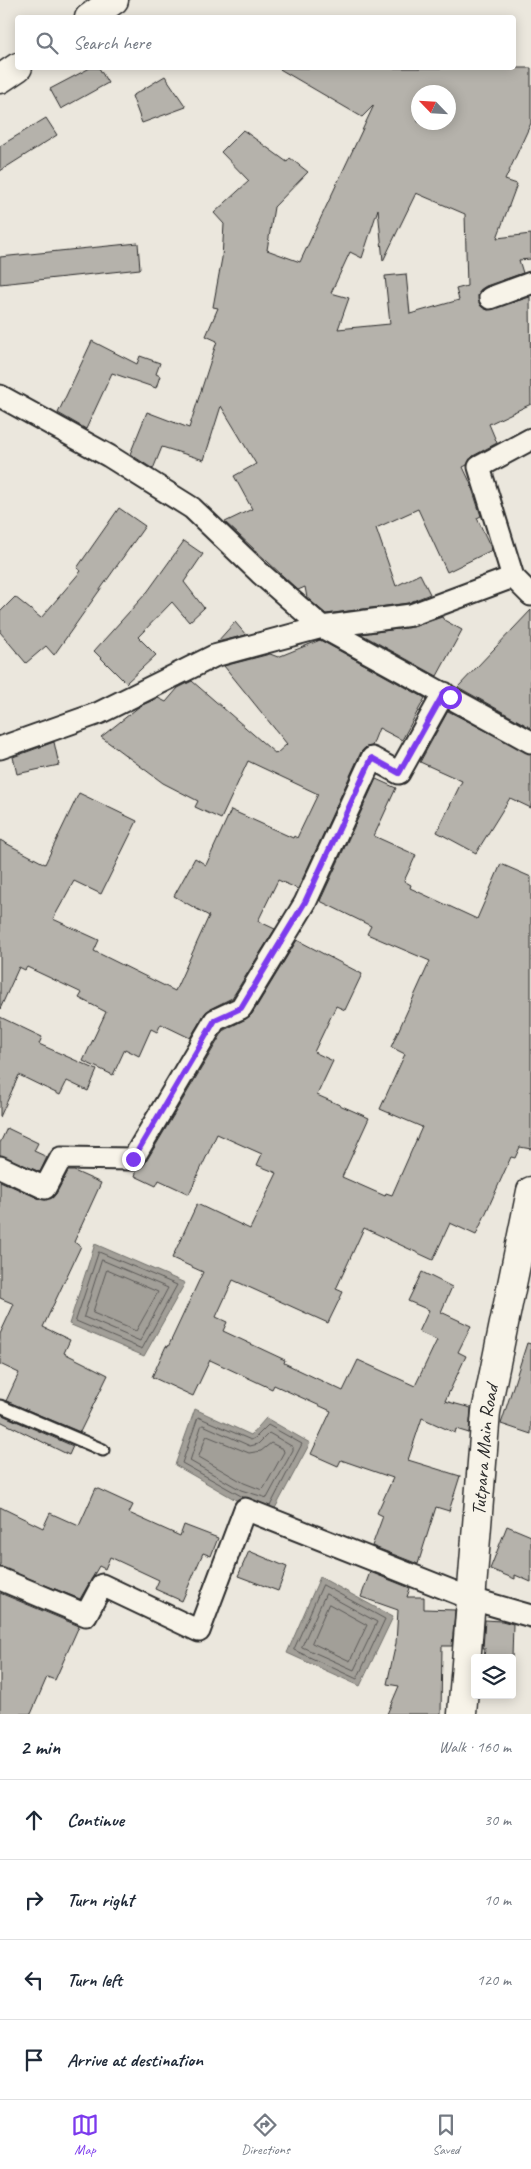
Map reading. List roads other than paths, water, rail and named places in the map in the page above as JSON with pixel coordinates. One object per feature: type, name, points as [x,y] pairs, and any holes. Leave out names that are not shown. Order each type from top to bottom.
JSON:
[{"type":"main road","points":[[92,15],[114,0]]},
{"type":"main road","points":[[0,79],[15,69]]},
{"type":"main road","name":"Tutpara Main Road","points":[[462,1714],[486,1412],[531,1190]]},
{"type":"street","points":[[490,298],[531,283]]},
{"type":"street","points":[[0,396],[109,456],[192,508],[260,573],[322,627],[531,742]]},
{"type":"street","points":[[531,439],[478,466],[513,577],[531,595]]},
{"type":"street","points":[[0,748],[99,713],[214,656],[322,627],[411,615],[513,577]]},
{"type":"street","points":[[0,1167],[45,1188],[62,1158],[133,1159],[215,1020],[241,1008],[295,919],[305,902],[372,758],[399,773],[444,693]]},
{"type":"street","points":[[0,1579],[86,1615],[102,1585],[199,1631],[245,1509],[472,1599],[531,1616]]},
{"type":"lane","points":[[0,1406],[103,1450]]},
{"type":"water","points":[[95,1244],[185,1283],[144,1356],[69,1324]]},
{"type":"water","points":[[195,1409],[251,1435],[266,1418],[310,1443],[272,1514],[236,1500],[175,1465]]},
{"type":"water","points":[[320,1577],[393,1617],[360,1686],[287,1653]]}]
